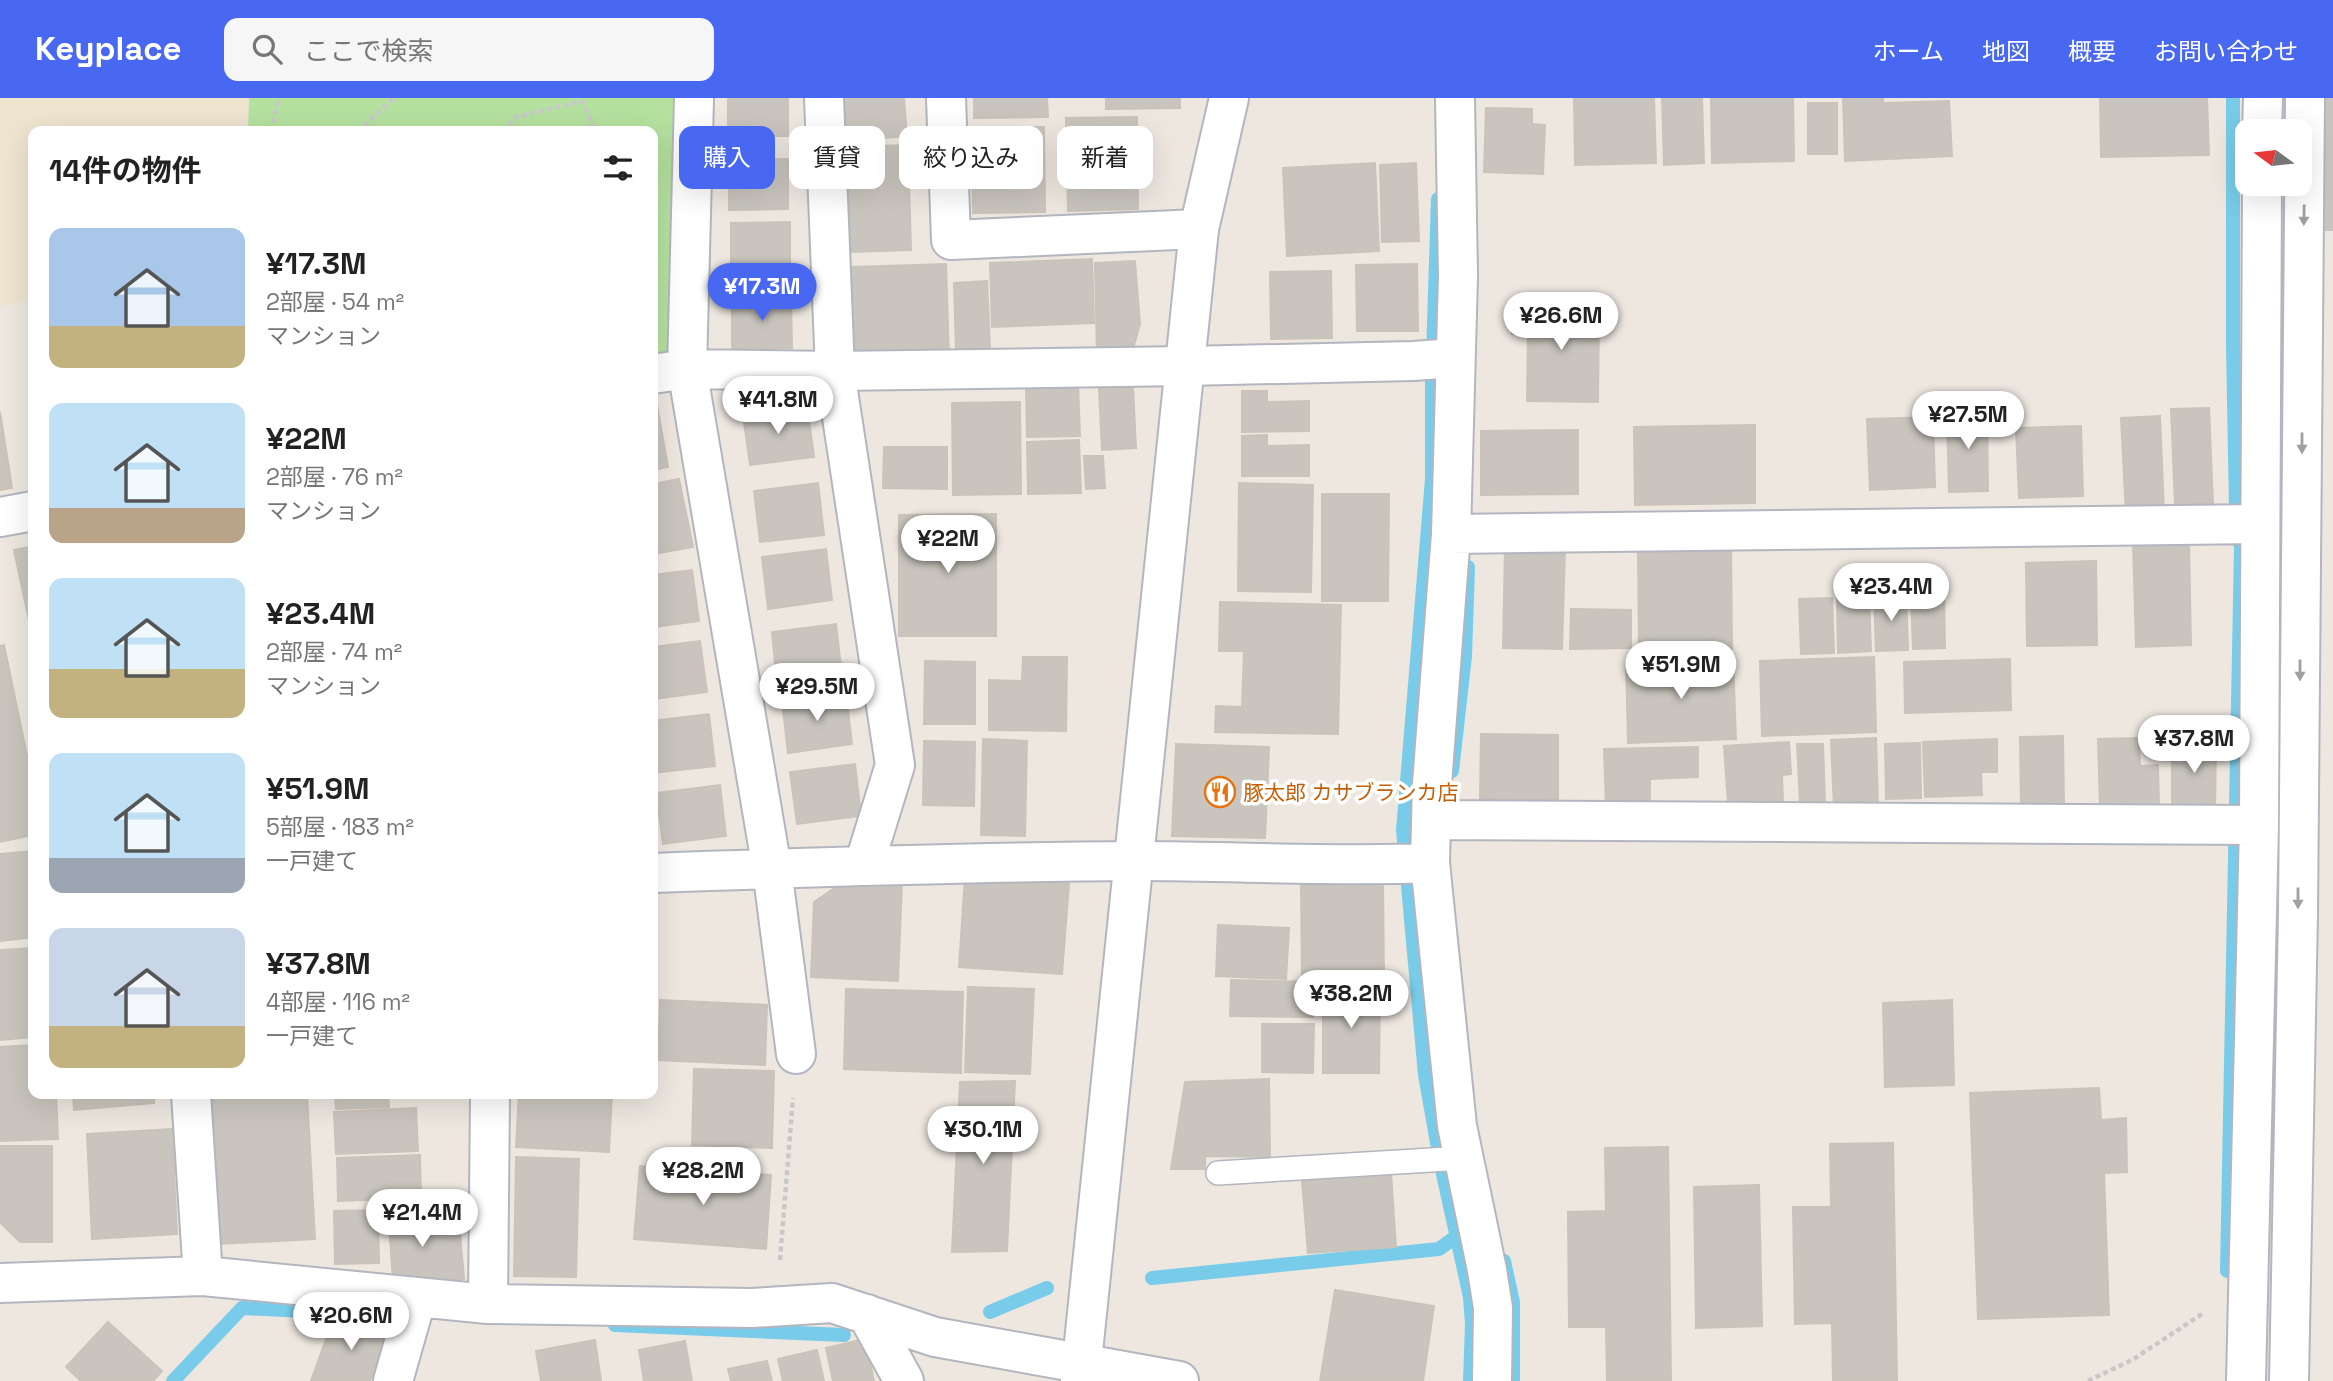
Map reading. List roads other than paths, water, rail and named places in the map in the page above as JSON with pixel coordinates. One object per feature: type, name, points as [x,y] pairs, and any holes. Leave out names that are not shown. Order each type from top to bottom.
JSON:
[{"type":"street","points":[[694,98],[695,138],[670,372],[772,869],[796,1054]]},
{"type":"street","points":[[824,98],[835,371],[895,765],[863,865]]},
{"type":"street","points":[[946,98],[951,240],[1199,229]]},
{"type":"street","points":[[1080,1373],[1199,229],[1229,98]]},
{"type":"street","points":[[1455,98],[1458,276],[1436,360],[1451,534],[1432,784],[1430,863],[1454,1102],[1445,1159],[1487,1270],[1493,1308],[1492,1381]]},
{"type":"street","points":[[2262,119],[2263,98]]},
{"type":"street","points":[[2289,1381],[2298,913],[2305,98]]},
{"type":"street","points":[[2246,1381],[2249,1272],[2238,524],[2261,196]]},
{"type":"street","points":[[670,372],[1436,360]]},
{"type":"street","points":[[0,517],[28,512]]},
{"type":"street","points":[[1451,534],[2238,524]]},
{"type":"street","points":[[1431,820],[2242,824]]},
{"type":"street","points":[[658,873],[863,865],[1134,861],[1384,865],[1430,863]]},
{"type":"street","points":[[191,1099],[203,1276]]},
{"type":"street","points":[[488,1304],[490,1099]]},
{"type":"street","points":[[0,1283],[203,1276],[488,1304],[777,1307],[832,1303],[935,1337],[1080,1373],[1180,1381]]},
{"type":"street","points":[[393,1381],[416,1297]]},
{"type":"street","points":[[867,1314],[904,1381]]},
{"type":"lane","points":[[1218,1173],[1445,1159]]},
{"type":"waterway","points":[[2227,1271],[2241,549],[2236,508],[2233,347],[2233,98]]},
{"type":"waterway","points":[[1438,199],[1432,479],[1403,830],[1425,1075],[1441,1165],[1470,1297],[1470,1381]]},
{"type":"waterway","points":[[1452,771],[1465,656],[1468,567]]},
{"type":"waterway","points":[[1152,1278],[1439,1249],[1457,1236]]},
{"type":"waterway","points":[[1504,1261],[1513,1302],[1513,1381]]},
{"type":"waterway","points":[[990,1312],[1047,1288]]},
{"type":"waterway","points":[[173,1381],[242,1308],[409,1316]]},
{"type":"waterway","points":[[615,1325],[844,1335]]},
{"type":"place","name":"豚太郎 カサブランカ店","points":[[1220,792]]}]
